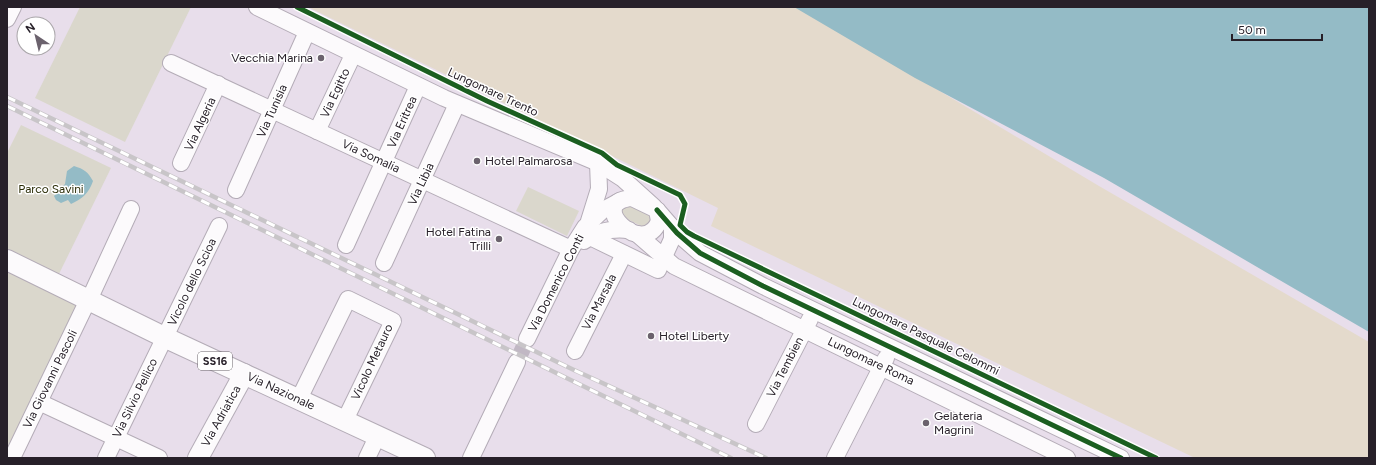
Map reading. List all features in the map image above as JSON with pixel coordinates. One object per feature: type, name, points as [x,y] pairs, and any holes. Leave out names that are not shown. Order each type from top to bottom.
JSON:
[{"type":"main road","name":"Via Nazionale","points":[[7,260],[164,338],[378,435],[425,458]]},
{"type":"main road","name":"Via Adriatica","points":[[198,458],[244,374]]},
{"type":"street","points":[[7,19],[13,7]]},
{"type":"street","name":"Lungomare Trento","points":[[257,7],[457,104],[598,162],[623,179],[700,253]]},
{"type":"street","name":"Via Tunisia","points":[[236,190],[307,32]]},
{"type":"street","name":"Via Egitto","points":[[317,131],[354,55]]},
{"type":"street","name":"Via Somalia","points":[[171,63],[384,162],[570,252]]},
{"type":"street","name":"Via Algeria","points":[[181,163],[218,84]]},
{"type":"street","name":"Via Eritrea","points":[[346,245],[418,86]]},
{"type":"street","name":"Via Libia","points":[[384,263],[457,104]]},
{"type":"street","points":[[598,162],[615,206],[618,224],[637,233],[670,255],[700,253]]},
{"type":"street","points":[[588,229],[599,189],[598,162]]},
{"type":"street","points":[[628,198],[635,199],[655,209],[659,217],[657,225],[653,230],[637,233],[611,229],[588,229],[603,210],[615,206],[628,198]]},
{"type":"street","name":"Via Giovanni Pascoli","points":[[12,458],[131,209]]},
{"type":"street","name":"Vicolo dello Scioa","points":[[164,338],[219,226]]},
{"type":"street","points":[[588,229],[624,254],[655,270],[660,268],[670,255],[673,236],[672,227]]},
{"type":"street","name":"Via Domenico Conti","points":[[527,339],[570,252],[588,229]]},
{"type":"street","name":"Lungomare Pasquale Celommi","points":[[700,253],[814,311],[1121,458]]},
{"type":"street","name":"Via Marsala","points":[[575,351],[624,254]]},
{"type":"street","name":"Lungomare Roma","points":[[670,255],[805,329],[882,366],[1044,453],[1067,458]]},
{"type":"street","name":"Vicolo Metauro","points":[[299,399],[348,299],[393,321],[345,420]]},
{"type":"street","name":"Via Tembien","points":[[756,424],[814,311]]},
{"type":"street","name":"Via Silvio Pellico","points":[[106,458],[164,338]]},
{"type":"street","points":[[836,458],[891,348]]},
{"type":"street","points":[[470,458],[517,362]]},
{"type":"street","points":[[39,402],[158,458]]},
{"type":"street","points":[[366,458],[378,435]]},
{"type":"green space","points":[[80,7],[191,7],[125,142],[35,98]]},
{"type":"green space","name":"Parco Savini","points":[[21,125],[111,168],[57,278],[7,254],[7,153]]},
{"type":"green space","points":[[528,187],[579,211],[567,236],[516,211]]},
{"type":"green space","points":[[626,204],[650,213],[654,220],[643,227],[625,218],[621,210]]},
{"type":"green space","points":[[7,271],[78,306],[7,458]]},
{"type":"sand","points":[[308,7],[799,7],[1099,186],[1369,342],[1369,458],[1195,458],[711,226],[718,208]]},
{"type":"water","points":[[794,7],[1369,7],[1369,332],[1104,178],[915,78]]},
{"type":"water","points":[[74,166],[85,171],[93,181],[85,195],[79,200],[71,204],[68,200],[61,203],[56,200],[54,196],[65,184],[67,171]]},
{"type":"tunnel","points":[[517,362],[527,339]]},
{"type":"railway","points":[[7,97],[574,370],[766,458]]},
{"type":"railway","points":[[7,106],[731,458]]},
{"type":"cycle path","points":[[297,7],[487,101],[602,153],[617,165],[680,195],[685,204],[680,225],[694,236],[1156,458]]},
{"type":"cycle path","points":[[657,210],[677,233],[700,253],[763,286],[1121,458]]},
{"type":"place","name":"Vecchia Marina","points":[[321,58]]},
{"type":"place","name":"Hotel Palmarosa","points":[[477,161]]},
{"type":"place","name":"Hotel Fatina Trilli","points":[[499,239]]},
{"type":"place","name":"Hotel Liberty","points":[[651,336]]},
{"type":"place","name":"Gelateria Magrini","points":[[926,423]]}]
